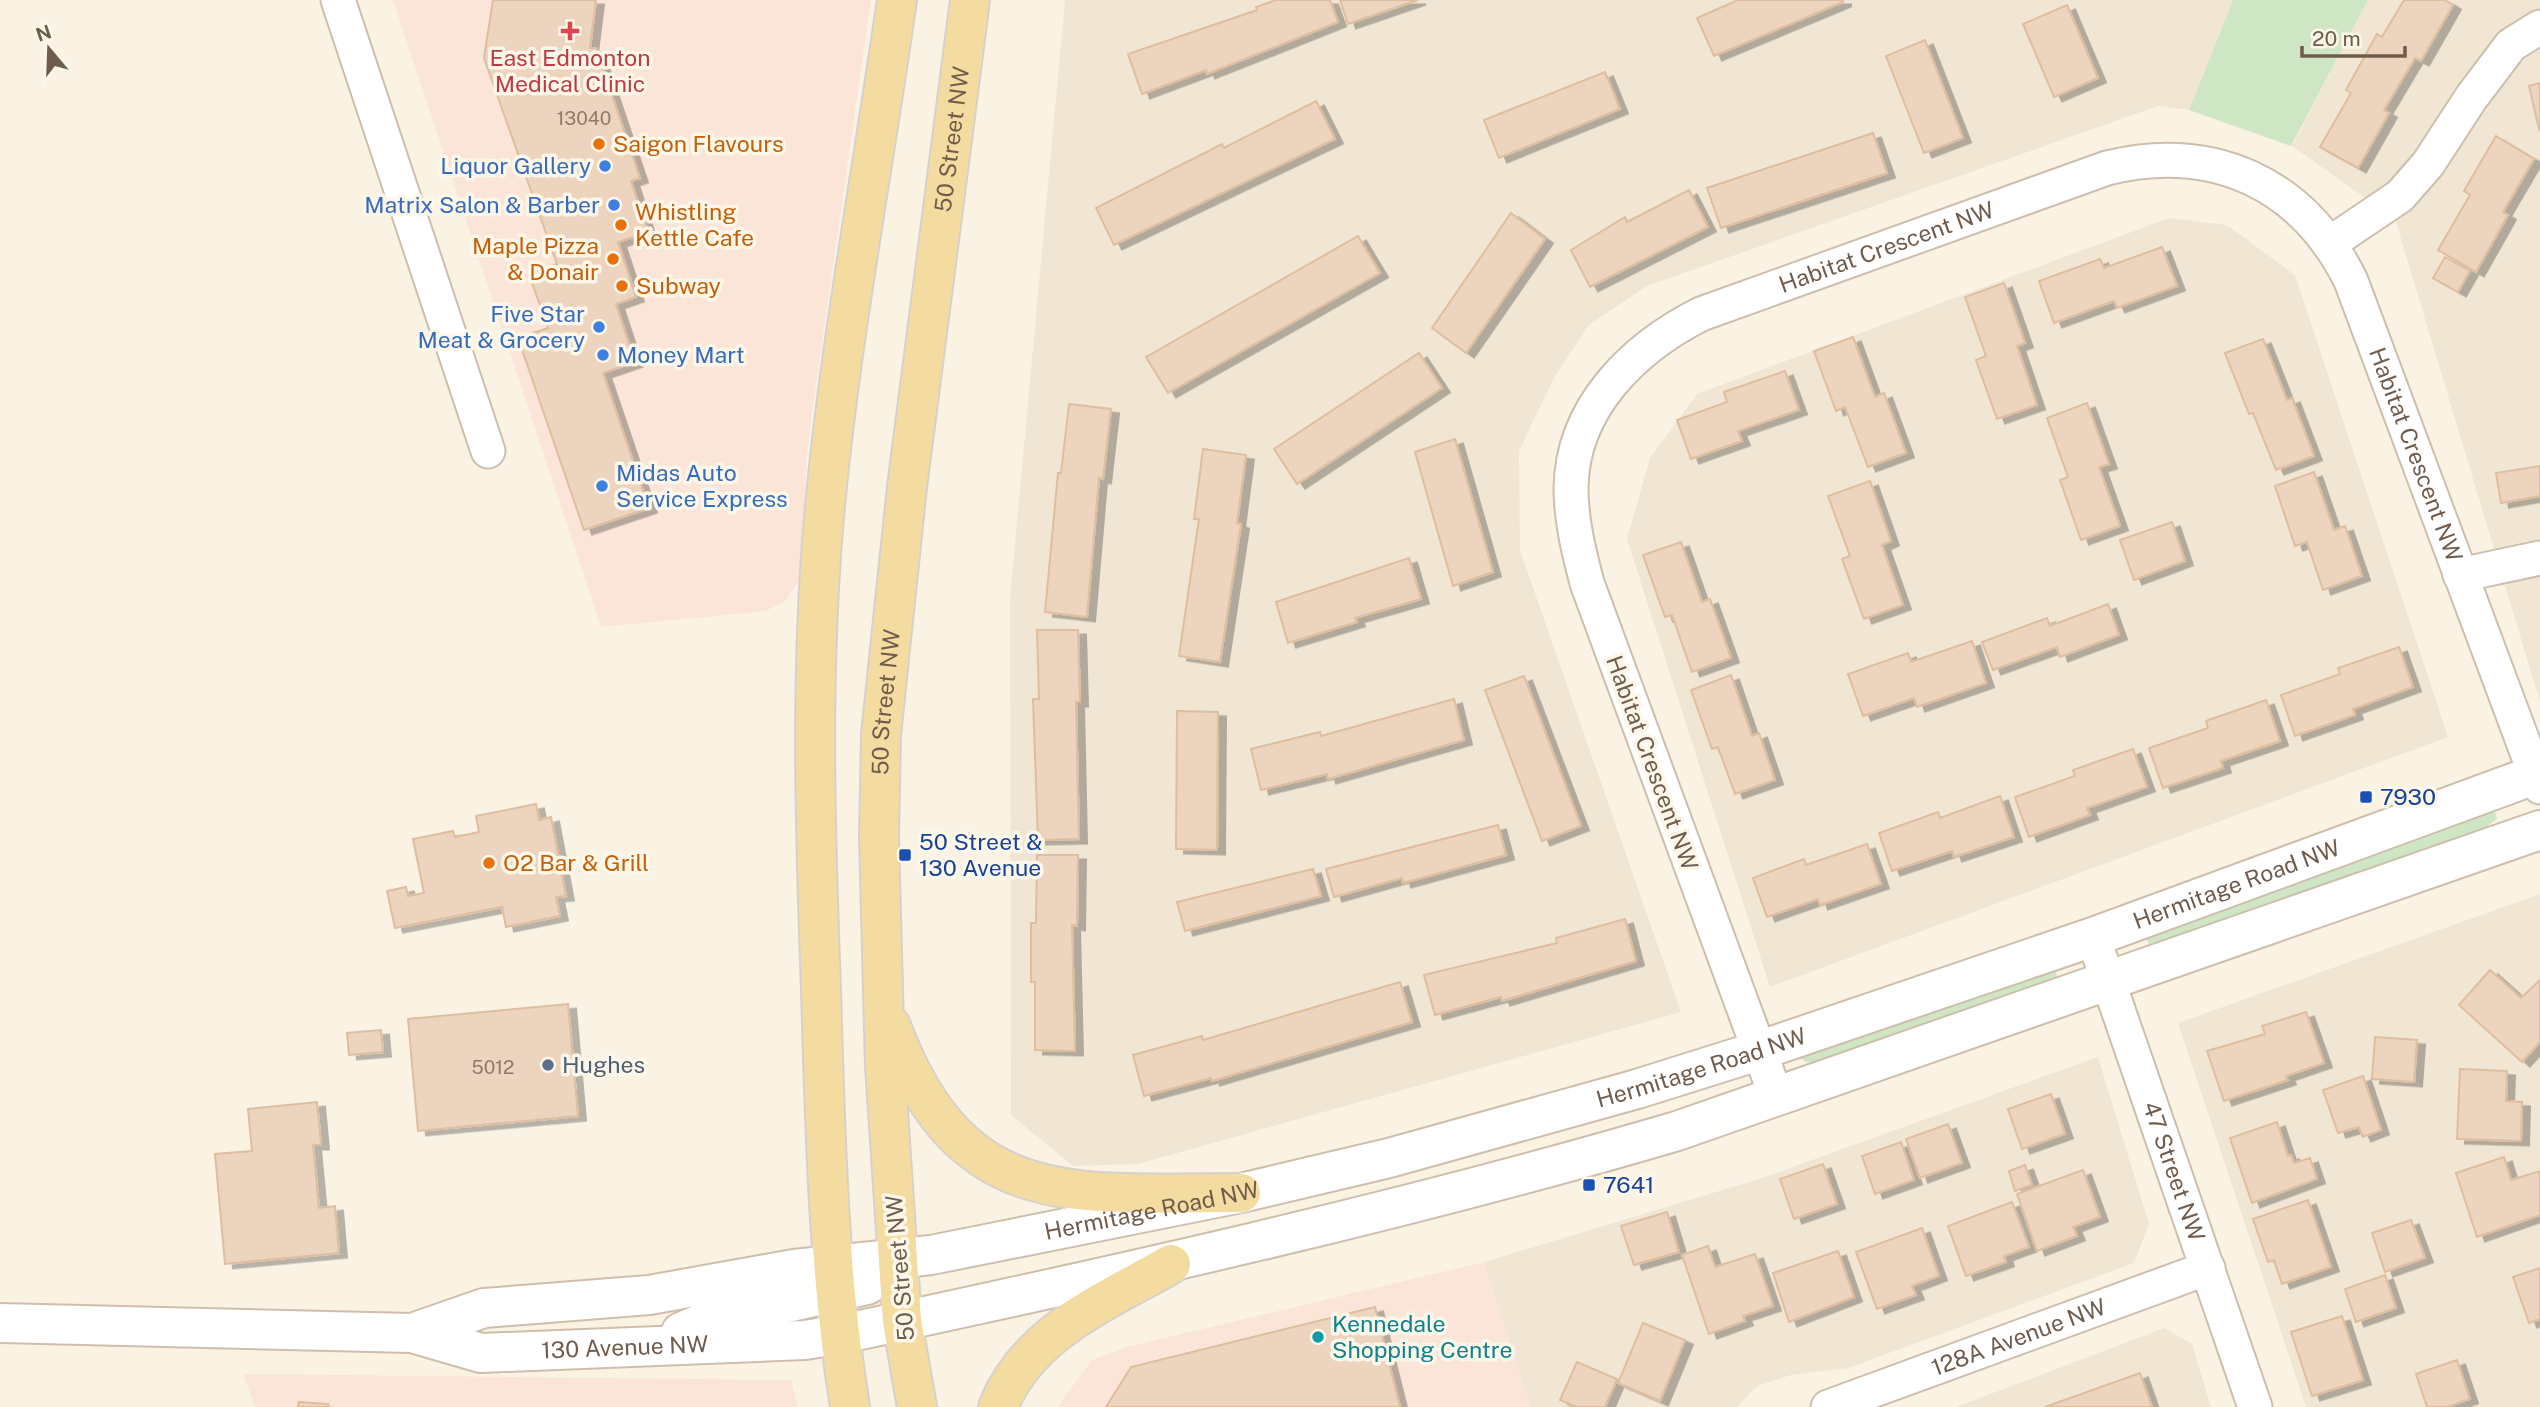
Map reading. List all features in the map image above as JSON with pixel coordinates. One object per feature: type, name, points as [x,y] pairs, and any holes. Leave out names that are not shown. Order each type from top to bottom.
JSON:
[{"type":"main road","points":[[850,1407],[836,1278],[817,908],[814,724],[824,517],[837,403],[897,0]]},
{"type":"main road","name":"50 Street NW","points":[[917,1407],[902,1321],[897,1259],[883,1002],[880,735],[905,499],[970,0]]},
{"type":"main road","points":[[883,1002],[907,1063],[933,1109],[952,1132],[999,1168],[1038,1184],[1075,1192],[1241,1194]]},
{"type":"main road","points":[[998,1407],[1017,1368],[1042,1342],[1078,1315],[1105,1303],[1171,1264]]},
{"type":"street","points":[[338,0],[488,451]]},
{"type":"street","points":[[2329,244],[2400,196],[2428,164],[2471,98],[2511,45],[2540,27]]},
{"type":"street","name":"Habitat Crescent NW","points":[[1776,1096],[1587,583],[1576,539],[1571,487],[1579,442],[1594,407],[1637,355],[1674,327],[1701,314],[2106,168],[2132,162],[2189,160],[2229,170],[2260,182],[2288,199],[2316,224],[2351,281],[2459,575],[2538,778]]},
{"type":"street","points":[[2459,575],[2540,558]]},
{"type":"street","name":"Hermitage Road NW","points":[[836,1278],[897,1259],[1241,1194],[1515,1124],[1758,1051],[2093,937],[2538,778]]},
{"type":"street","name":"Hermitage Road NW","points":[[842,1334],[1171,1264],[1572,1162],[1677,1131],[2540,830]]},
{"type":"street","name":"47 Street NW","points":[[2093,937],[2255,1407]]},
{"type":"street","name":"128A Avenue NW","points":[[1828,1407],[2208,1268]]},
{"type":"street","points":[[647,1346],[708,1321],[836,1278]]},
{"type":"street","name":"130 Avenue NW","points":[[412,1333],[484,1308],[836,1278]]},
{"type":"street","name":"130 Avenue NW","points":[[0,1323],[412,1333],[481,1353],[805,1340],[842,1334]]},
{"type":"shaded area","points":[[393,0],[871,0],[812,413],[806,463],[801,578],[786,600],[766,611],[601,627]]},
{"type":"shaded area","points":[[1065,0],[2233,0],[2189,110],[2158,106],[1647,286],[1589,325],[1555,376],[1519,451],[1520,550],[1681,1012],[1138,1164],[1073,1166],[1011,1115],[1010,598]]},
{"type":"shaded area","points":[[2368,0],[2540,0],[2540,702],[2395,219],[2292,146]]},
{"type":"shaded area","points":[[2169,218],[2227,225],[2295,275],[2448,737],[1770,987],[1627,539],[1650,458],[1697,394]]},
{"type":"shaded area","points":[[2540,894],[2540,1407],[2306,1407],[2178,1023]]},
{"type":"shaded area","points":[[2098,1057],[2149,1224],[2134,1263],[1848,1368],[1791,1375],[1757,1386],[1737,1407],[1530,1407],[1484,1262],[1759,1179]]},
{"type":"shaded area","points":[[1484,1262],[1530,1407],[1057,1407],[1092,1360],[1127,1347]]},
{"type":"shaded area","points":[[2164,1328],[2192,1344],[2211,1407],[1956,1407]]},
{"type":"shaded area","points":[[243,1374],[791,1380],[798,1407],[255,1407]]},
{"type":"green space","points":[[2233,0],[2368,0],[2291,146],[2189,110]]},
{"type":"green space","points":[[2493,806],[2497,819],[2482,830],[2153,952],[2146,938]]},
{"type":"green space","points":[[2056,971],[2058,984],[1826,1064],[1807,1062],[1800,1058],[1799,1054],[2029,974]]},
{"type":"building","points":[[493,0],[596,0],[590,48],[596,48],[640,178],[631,181],[648,232],[618,242],[636,297],[616,304],[635,362],[603,373],[649,508],[584,530],[518,338],[548,328],[529,274],[557,264],[484,58]]},
{"type":"building","points":[[1276,0],[1330,0],[1338,22],[1207,74],[1206,70],[1142,94],[1128,54],[1257,10],[1256,7]]},
{"type":"building","points":[[1340,0],[1418,0],[1348,24]]},
{"type":"building","points":[[1738,0],[1843,2],[1714,56],[1697,18]]},
{"type":"building","points":[[2404,0],[2445,0],[2453,5],[2421,61],[2415,58],[2384,110],[2389,113],[2358,168],[2320,147],[2351,93],[2346,90],[2377,34],[2382,37]]},
{"type":"building","points":[[2067,5],[2098,78],[2054,97],[2023,24]]},
{"type":"building","points":[[1925,40],[1963,138],[1924,153],[1886,56]]},
{"type":"building","points":[[1605,72],[1620,109],[1499,158],[1484,120]]},
{"type":"building","points":[[2540,83],[2540,128],[2539,129],[2529,86]]},
{"type":"building","points":[[1316,101],[1335,139],[1114,245],[1096,208],[1222,144],[1224,148]]},
{"type":"building","points":[[1873,133],[1887,173],[1721,228],[1707,188]]},
{"type":"building","points":[[2496,136],[2534,159],[2503,212],[2508,215],[2476,272],[2438,250],[2470,195],[2464,191]]},
{"type":"building","points":[[1689,190],[1708,227],[1590,287],[1571,250],[1625,217],[1627,222]]},
{"type":"building","points":[[1511,213],[1545,239],[1466,353],[1432,328]]},
{"type":"building","points":[[1358,236],[1380,273],[1168,393],[1146,357]]},
{"type":"building","points":[[2162,247],[2177,286],[2117,308],[2114,301],[2054,323],[2039,281],[2100,259],[2104,268]]},
{"type":"building","points":[[2445,257],[2470,271],[2458,292],[2433,278]]},
{"type":"building","points":[[2004,283],[2025,343],[2017,346],[2037,405],[1997,419],[1976,360],[1986,356],[1965,297]]},
{"type":"building","points":[[1853,337],[1875,397],[1884,393],[1906,453],[1868,467],[1845,407],[1836,411],[1814,351]]},
{"type":"building","points":[[2263,339],[2287,400],[2292,398],[2314,456],[2276,470],[2253,413],[2249,414],[2225,353]]},
{"type":"building","points":[[1419,353],[1442,388],[1297,484],[1274,449]]},
{"type":"building","points":[[1785,371],[1799,410],[1738,431],[1742,441],[1691,459],[1677,420],[1727,402],[1724,392]]},
{"type":"building","points":[[2087,403],[2109,464],[2099,467],[2120,526],[2081,540],[2060,480],[2068,477],[2047,418]]},
{"type":"building","points":[[1069,404],[1111,409],[1103,479],[1099,478],[1087,617],[1045,612],[1058,473],[1061,473]]},
{"type":"building","points":[[1455,439],[1493,572],[1453,586],[1415,452]]},
{"type":"building","points":[[1203,449],[1246,455],[1237,523],[1241,524],[1220,662],[1179,656],[1199,519],[1194,519]]},
{"type":"building","points":[[2540,466],[2540,496],[2501,503],[2496,473]]},
{"type":"building","points":[[2314,472],[2334,530],[2345,526],[2362,576],[2323,590],[2307,542],[2295,546],[2275,486]]},
{"type":"building","points":[[1870,481],[1891,541],[1882,545],[1903,605],[1864,619],[1842,559],[1850,556],[1828,496]]},
{"type":"building","points":[[2172,522],[2185,561],[2134,580],[2120,540]]},
{"type":"building","points":[[1681,542],[1702,602],[1710,599],[1731,658],[1692,672],[1672,615],[1665,617],[1643,555]]},
{"type":"building","points":[[1409,558],[1421,599],[1355,618],[1357,622],[1288,643],[1276,602]]},
{"type":"building","points":[[2108,604],[2119,635],[2060,657],[2057,647],[1993,670],[1982,642],[2047,618],[2050,626]]},
{"type":"building","points":[[1037,630],[1078,630],[1080,702],[1076,702],[1079,839],[1038,840],[1033,699],[1039,699]]},
{"type":"building","points":[[1972,641],[1986,683],[1917,707],[1914,698],[1863,716],[1848,674],[1908,653],[1911,662]]},
{"type":"building","points":[[2399,647],[2413,687],[2353,709],[2355,715],[2295,736],[2281,695],[2340,674],[2338,668]]},
{"type":"building","points":[[1731,675],[1752,736],[1759,733],[1775,780],[1735,794],[1718,747],[1712,749],[1691,690]]},
{"type":"building","points":[[1524,676],[1581,826],[1542,841],[1485,690]]},
{"type":"building","points":[[1454,699],[1464,740],[1328,779],[1327,774],[1261,790],[1251,749],[1320,732],[1321,736]]},
{"type":"building","points":[[2266,700],[2280,741],[2221,761],[2223,768],[2163,788],[2149,748],[2208,728],[2206,721]]},
{"type":"building","points":[[1177,711],[1218,712],[1217,850],[1176,849]]},
{"type":"building","points":[[2133,749],[2147,787],[2087,808],[2090,815],[2029,837],[2015,797],[2075,776],[2073,770]]},
{"type":"building","points":[[2000,796],[2014,837],[1954,857],[1952,851],[1892,871],[1879,833],[1938,812],[1940,818]]},
{"type":"building","name":"O2 Bar & Grill","points":[[536,804],[539,820],[551,817],[566,896],[556,897],[560,916],[506,927],[502,907],[395,928],[387,891],[406,887],[408,896],[424,893],[413,839],[453,831],[455,837],[479,832],[476,816]]},
{"type":"building","points":[[1498,825],[1506,855],[1403,883],[1402,878],[1334,897],[1326,869]]},
{"type":"building","points":[[1867,844],[1881,884],[1820,905],[1818,899],[1767,917],[1753,878],[1804,859],[1806,865]]},
{"type":"building","points":[[1037,855],[1078,855],[1077,926],[1072,925],[1075,1051],[1035,1050],[1035,982],[1031,982],[1031,923],[1036,923]]},
{"type":"building","points":[[1313,869],[1321,896],[1185,931],[1177,902]]},
{"type":"building","points":[[1625,919],[1636,961],[1502,1001],[1501,997],[1435,1015],[1424,975],[1557,943],[1556,938]]},
{"type":"building","points":[[2490,970],[2521,998],[2540,980],[2540,1042],[2522,1062],[2459,1005]]},
{"type":"building","points":[[1400,982],[1412,1022],[1212,1081],[1211,1078],[1144,1096],[1133,1055],[1202,1036],[1203,1040]]},
{"type":"building","points":[[568,1004],[578,1116],[418,1131],[408,1019]]},
{"type":"building","points":[[2306,1012],[2324,1063],[2286,1076],[2288,1080],[2224,1101],[2207,1051],[2265,1034],[2262,1026]]},
{"type":"building","points":[[381,1030],[383,1052],[349,1055],[347,1033]]},
{"type":"building","points":[[2375,1037],[2417,1040],[2414,1082],[2372,1079]]},
{"type":"building","points":[[2460,1069],[2507,1071],[2506,1101],[2522,1102],[2521,1141],[2457,1139]]},
{"type":"building","points":[[2363,1076],[2381,1130],[2363,1137],[2359,1127],[2338,1133],[2323,1090]]},
{"type":"building","points":[[2051,1094],[2065,1134],[2022,1149],[2008,1109]]},
{"type":"building","points":[[317,1102],[321,1145],[313,1145],[319,1208],[335,1206],[339,1253],[225,1264],[215,1154],[252,1151],[248,1109]]},
{"type":"building","points":[[2277,1122],[2288,1156],[2291,1155],[2294,1163],[2310,1158],[2317,1179],[2252,1203],[2230,1138]]},
{"type":"building","points":[[1948,1124],[1962,1163],[1920,1178],[1906,1139]]},
{"type":"building","points":[[1901,1142],[1914,1180],[1875,1194],[1862,1156]]},
{"type":"building","points":[[2504,1157],[2511,1180],[2540,1171],[2540,1215],[2477,1237],[2456,1173]]},
{"type":"building","points":[[1823,1164],[1837,1204],[1794,1219],[1780,1179]]},
{"type":"building","points":[[2025,1165],[2032,1185],[2015,1191],[2009,1171]]},
{"type":"building","points":[[2083,1170],[2100,1217],[2073,1227],[2077,1236],[2037,1251],[2017,1194]]},
{"type":"building","points":[[2308,1200],[2331,1267],[2282,1284],[2274,1260],[2268,1262],[2253,1219]]},
{"type":"building","points":[[2012,1202],[2029,1247],[2004,1256],[2006,1262],[1966,1276],[1948,1226]]},
{"type":"building","points":[[1667,1212],[1679,1252],[1634,1265],[1621,1226]]},
{"type":"building","points":[[2411,1220],[2425,1258],[2385,1272],[2372,1233]]},
{"type":"building","points":[[1922,1228],[1939,1276],[1912,1286],[1916,1295],[1877,1309],[1856,1252]]},
{"type":"building","points":[[1708,1246],[1715,1267],[1755,1254],[1773,1306],[1743,1316],[1745,1321],[1709,1334],[1682,1255]]},
{"type":"building","points":[[1838,1251],[1854,1297],[1789,1322],[1773,1273]]},
{"type":"building","points":[[2540,1268],[2540,1319],[2529,1323],[2513,1277]]},
{"type":"building","points":[[2385,1275],[2396,1308],[2356,1322],[2345,1289]]},
{"type":"building","name":"Kennedale Shopping Centre","points":[[1375,1307],[1400,1407],[1106,1407],[1131,1367]]},
{"type":"building","points":[[2342,1316],[2363,1380],[2312,1396],[2291,1332]]},
{"type":"building","points":[[1643,1323],[1685,1340],[1660,1401],[1618,1383]]},
{"type":"building","points":[[2457,1360],[2470,1399],[2447,1407],[2427,1407],[2416,1374]]},
{"type":"building","points":[[1577,1362],[1617,1379],[1605,1407],[1577,1407],[1560,1400]]},
{"type":"building","points":[[2140,1373],[2152,1407],[2045,1407]]},
{"type":"building","points":[[299,1402],[328,1404],[329,1407],[298,1407]]},
{"type":"place","name":"East Edmonton Medical Clinic","points":[[570,31]]},
{"type":"place","name":"Saigon Flavours","points":[[599,144]]},
{"type":"place","name":"Liquor Gallery","points":[[605,166]]},
{"type":"place","name":"Matrix Salon & Barber","points":[[614,205]]},
{"type":"place","name":"Whistling Kettle Cafe","points":[[621,225]]},
{"type":"place","name":"Maple Pizza & Donair","points":[[613,259]]},
{"type":"place","name":"Subway","points":[[622,286]]},
{"type":"place","name":"Five Star Meat & Grocery","points":[[599,327]]},
{"type":"place","name":"Money Mart","points":[[603,355]]},
{"type":"place","name":"Midas Auto Service Express","points":[[602,486]]},
{"type":"place","name":"7930","points":[[2366,797]]},
{"type":"place","name":"50 Street & 130 Avenue","points":[[905,855]]},
{"type":"place","name":"O2 Bar & Grill","points":[[489,863]]},
{"type":"place","name":"Hughes","points":[[548,1065]]},
{"type":"place","name":"7641","points":[[1589,1185]]},
{"type":"place","name":"Kennedale Shopping Centre","points":[[1318,1337]]}]
